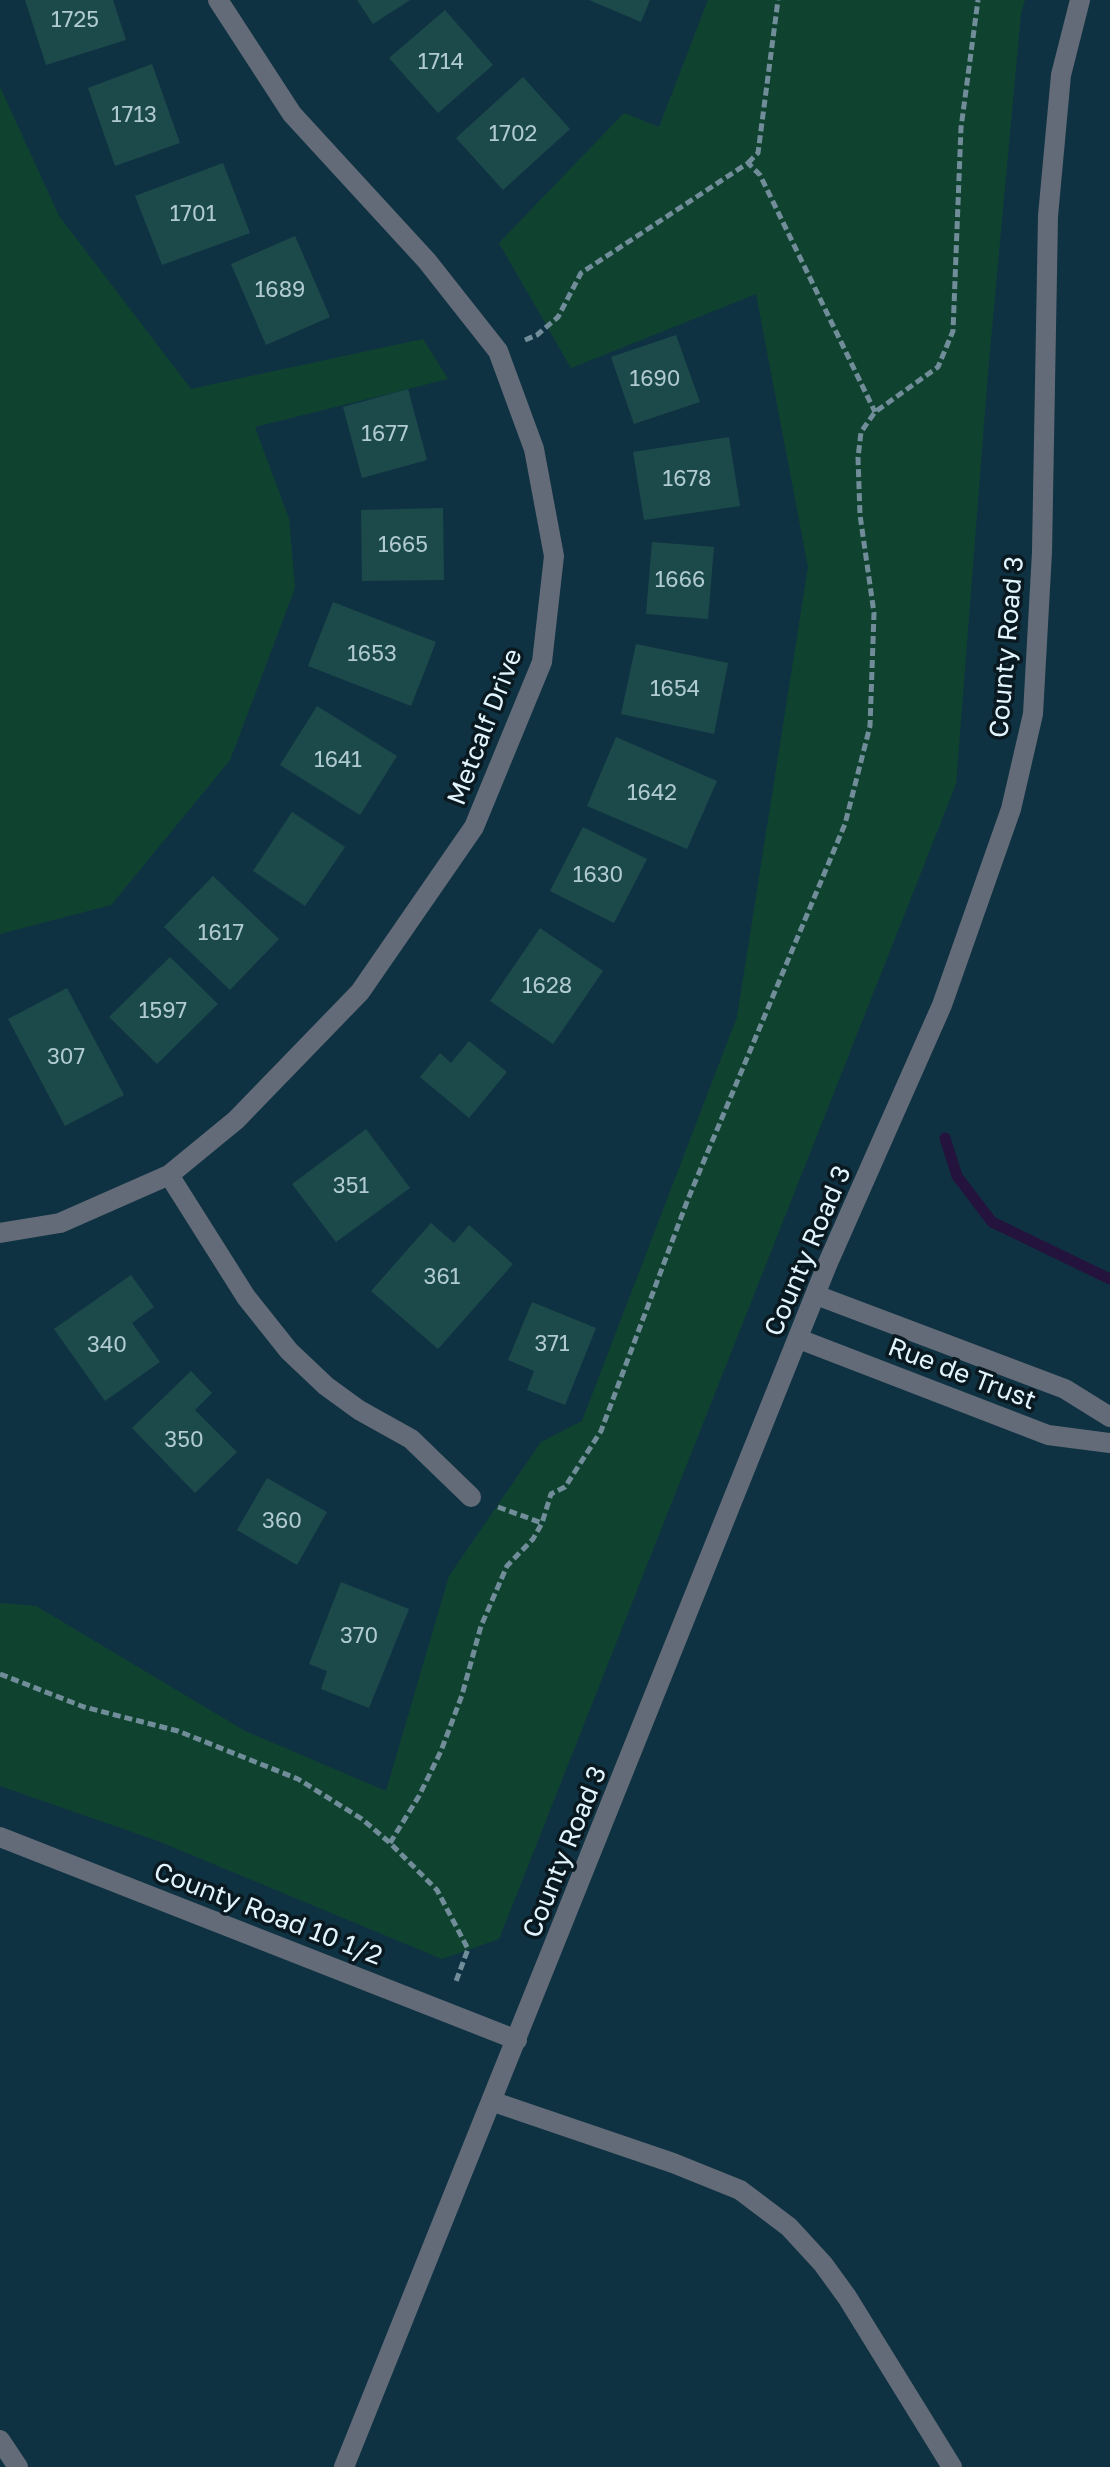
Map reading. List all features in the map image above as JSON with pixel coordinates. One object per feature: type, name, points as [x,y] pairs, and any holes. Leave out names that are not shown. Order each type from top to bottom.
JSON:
[{"type":"street","name":"Metcalf Drive","points":[[0,1233],[60,1223],[169,1175],[236,1120],[360,992],[474,827],[542,662],[554,556],[534,449],[498,351],[427,261],[292,114],[218,0]]},
{"type":"street","name":"County Road 3","points":[[344,2467],[816,1295],[942,1005],[1011,809],[1033,714],[1042,552],[1048,216],[1061,75],[1080,0]]},
{"type":"street","points":[[169,1175],[246,1297],[289,1351],[326,1386],[359,1410],[411,1439],[471,1497]]},
{"type":"street","name":"Rue de Trust","points":[[816,1295],[1065,1389],[1110,1417]]},
{"type":"street","name":"Rue de Trust","points":[[799,1339],[1048,1435],[1110,1443]]},
{"type":"street","name":"County Road 10 1/2","points":[[0,1837],[517,2040]]},
{"type":"street","points":[[491,2101],[673,2163],[740,2190],[789,2227],[823,2264],[847,2297],[952,2467]]},
{"type":"street","points":[[0,2440],[18,2467]]},
{"type":"path","points":[[498,351],[537,335],[549,326],[565,306],[581,273],[748,163],[758,153],[778,0]]},
{"type":"path","points":[[390,1843],[419,1796],[441,1751],[462,1695],[481,1626],[507,1566],[533,1539],[542,1523],[551,1494],[565,1487],[601,1431],[688,1199],[845,824],[870,726],[874,613],[860,515],[858,458],[861,432],[875,412],[938,367],[953,331],[961,128],[978,0]]},
{"type":"path","points":[[748,163],[760,175],[875,412]]},
{"type":"path","points":[[471,1497],[542,1523]]},
{"type":"path","points":[[0,1674],[84,1707],[178,1731],[298,1779],[362,1819],[437,1890],[468,1949],[445,2012]]},
{"type":"green space","points":[[708,0],[1025,0],[1021,13],[988,372],[956,784],[499,1939],[442,1959],[158,1841],[0,1786],[0,1603],[36,1606],[245,1731],[386,1791],[449,1576],[541,1442],[582,1421],[737,1017],[808,567],[756,294],[571,368],[499,243],[624,113],[659,127]]},
{"type":"green space","points":[[0,87],[59,216],[191,389],[423,339],[448,379],[255,427],[289,519],[295,588],[230,760],[111,905],[0,934]]},
{"type":"building","points":[[25,0],[113,0],[126,40],[46,65]]},
{"type":"building","points":[[357,0],[410,0],[373,24]]},
{"type":"building","points":[[589,0],[650,0],[641,22]]},
{"type":"building","points":[[445,10],[493,65],[438,113],[389,58]]},
{"type":"building","points":[[152,64],[180,143],[115,166],[88,88]]},
{"type":"building","points":[[523,77],[570,129],[503,190],[456,138]]},
{"type":"building","points":[[223,163],[250,233],[162,265],[135,196]]},
{"type":"building","points":[[295,236],[330,317],[266,345],[231,264]]},
{"type":"building","points":[[676,335],[700,402],[634,424],[611,357]]},
{"type":"building","points":[[408,389],[427,460],[362,478],[343,407]]},
{"type":"building","points":[[729,437],[740,506],[644,520],[633,452]]},
{"type":"building","points":[[443,508],[444,580],[362,581],[361,510]]},
{"type":"building","points":[[652,542],[714,547],[708,619],[646,614]]},
{"type":"building","points":[[333,602],[436,642],[411,706],[308,666]]},
{"type":"building","points":[[636,644],[728,663],[714,734],[621,714]]},
{"type":"building","points":[[317,706],[397,756],[360,815],[280,765]]},
{"type":"building","points":[[616,737],[717,781],[687,849],[587,806]]},
{"type":"building","points":[[292,812],[345,847],[305,906],[253,871]]},
{"type":"building","points":[[583,827],[647,859],[614,923],[550,891]]},
{"type":"building","points":[[213,876],[279,939],[230,990],[164,927]]},
{"type":"building","points":[[540,928],[603,971],[553,1044],[490,1001]]},
{"type":"building","points":[[170,957],[218,1004],[157,1064],[109,1017]]},
{"type":"building","points":[[67,988],[124,1095],[65,1126],[8,1019]]},
{"type":"building","points":[[469,1041],[507,1072],[469,1118],[420,1077],[440,1053],[451,1063]]},
{"type":"building","points":[[366,1129],[410,1188],[336,1242],[292,1184]]},
{"type":"building","points":[[431,1223],[454,1243],[469,1225],[513,1264],[438,1349],[371,1291]]},
{"type":"building","points":[[131,1275],[154,1307],[132,1323],[160,1362],[105,1401],[54,1329]]},
{"type":"building","points":[[532,1302],[596,1328],[565,1405],[527,1390],[534,1371],[508,1360]]},
{"type":"building","points":[[191,1371],[212,1393],[195,1410],[237,1452],[195,1493],[132,1428]]},
{"type":"building","points":[[267,1478],[327,1512],[297,1565],[237,1530]]},
{"type":"building","points":[[341,1582],[409,1609],[369,1708],[321,1689],[327,1671],[309,1664]]},
{"type":"waterway","points":[[945,1138],[957,1176],[992,1222],[1110,1279]]}]
